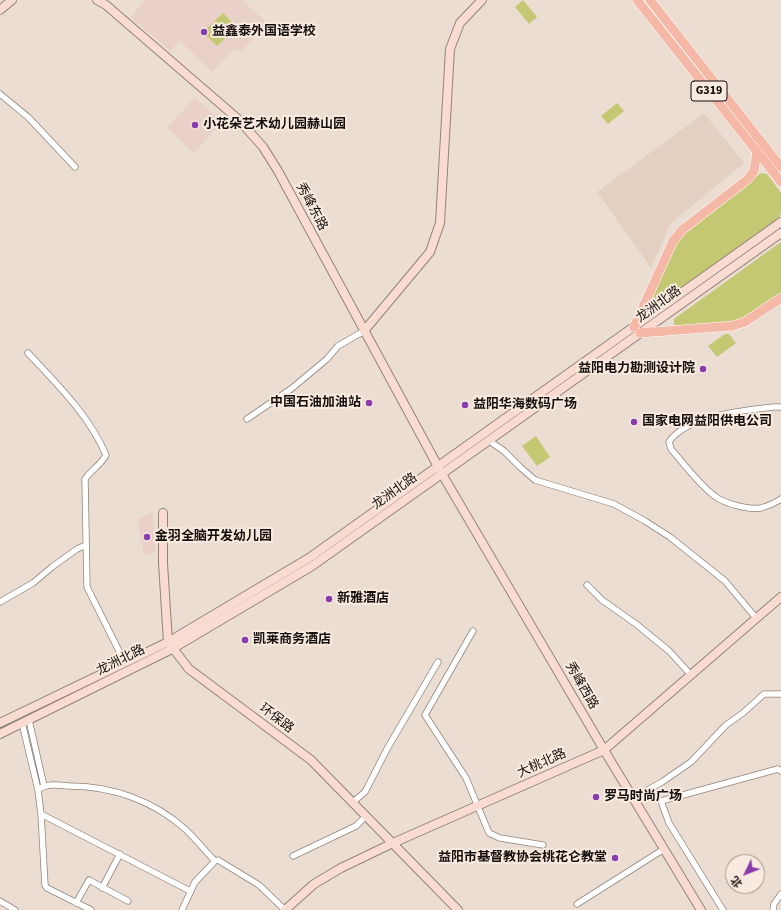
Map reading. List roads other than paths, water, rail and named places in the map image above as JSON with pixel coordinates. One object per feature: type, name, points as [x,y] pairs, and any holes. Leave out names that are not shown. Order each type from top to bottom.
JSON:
[{"type":"main road","name":"G319","points":[[637,0],[781,182]]},
{"type":"main road","name":"G319","points":[[650,0],[781,167]]},
{"type":"main road","points":[[757,151],[754,171],[748,179],[683,229],[673,241],[637,330],[732,326],[745,322],[781,298]]},
{"type":"main road","points":[[771,154],[781,154]]},
{"type":"street","points":[[0,10],[12,0]]},
{"type":"street","name":"秀峰东路","points":[[98,0],[106,5],[238,119],[262,147],[278,171],[440,470]]},
{"type":"street","points":[[247,419],[303,379],[327,359],[338,346],[364,331],[430,252],[440,223],[450,49],[460,23],[481,0]]},
{"type":"street","points":[[0,94],[28,117],[75,167]]},
{"type":"street","name":"龙洲北路","points":[[440,470],[488,440],[781,222]]},
{"type":"street","name":"龙洲北路","points":[[0,734],[170,646],[309,558],[440,470],[637,330],[781,232]]},
{"type":"street","points":[[28,354],[74,402],[102,444],[106,455],[105,459],[88,474],[85,479],[87,587],[124,663]]},
{"type":"street","points":[[781,407],[731,412],[701,420],[673,436],[669,442],[670,450],[708,490],[716,497],[727,503],[760,508],[781,499]]},
{"type":"street","points":[[488,440],[504,451],[535,480],[614,504],[670,537],[725,581],[756,618]]},
{"type":"street","name":"秀峰西路","points":[[440,470],[604,750],[701,910]]},
{"type":"street","points":[[163,513],[163,563],[170,646]]},
{"type":"street","points":[[0,602],[33,583],[52,567],[86,545]]},
{"type":"street","points":[[587,584],[602,600],[636,624],[669,651],[690,675]]},
{"type":"street","name":"大桃北路","points":[[285,910],[314,884],[341,868],[393,843],[604,750],[781,597]]},
{"type":"street","points":[[473,631],[425,715],[466,778],[489,834],[500,838],[542,845]]},
{"type":"street","name":"龙洲北路","points":[[0,723],[124,663],[170,646]]},
{"type":"street","name":"环保路","points":[[170,646],[189,669],[312,760],[458,910]]},
{"type":"street","points":[[353,802],[365,792],[387,749],[438,662]]},
{"type":"street","points":[[633,798],[662,782],[691,762],[726,725],[743,713],[764,694],[781,694]]},
{"type":"street","points":[[25,721],[44,786]]},
{"type":"street","points":[[25,721],[42,814],[45,885],[47,888],[91,910]]},
{"type":"street","points":[[722,910],[669,823],[661,801],[778,769],[781,771]]},
{"type":"street","points":[[38,790],[44,786],[81,786],[124,794],[145,802],[170,817],[186,830],[214,861]]},
{"type":"street","points":[[42,814],[190,891]]},
{"type":"street","points":[[293,856],[356,826],[366,816]]},
{"type":"street","points":[[577,904],[664,849]]},
{"type":"street","points":[[102,888],[120,854]]},
{"type":"street","points":[[182,910],[195,882],[214,861],[218,860],[259,885],[285,910]]},
{"type":"street","points":[[76,903],[89,880],[128,901]]},
{"type":"street","points":[[773,910],[774,904],[781,894]]},
{"type":"street","points":[[0,901],[15,910]]},
{"type":"place","name":"益鑫泰外国语学校","points":[[204,32]]},
{"type":"place","name":"小花朵艺术幼儿园赫山园","points":[[195,125]]},
{"type":"place","name":"益阳电力勘测设计院","points":[[703,369]]},
{"type":"place","name":"中国石油加油站","points":[[369,403]]},
{"type":"place","name":"益阳华海数码广场","points":[[465,405]]},
{"type":"place","name":"国家电网益阳供电公司","points":[[634,422]]},
{"type":"place","name":"金羽全脑开发幼儿园","points":[[147,537]]},
{"type":"place","name":"新雅酒店","points":[[329,599]]},
{"type":"place","name":"凯莱商务酒店","points":[[245,640]]},
{"type":"place","name":"罗马时尚广场","points":[[596,797]]},
{"type":"place","name":"益阳市基督教协会桃花仑教堂","points":[[615,858]]}]
